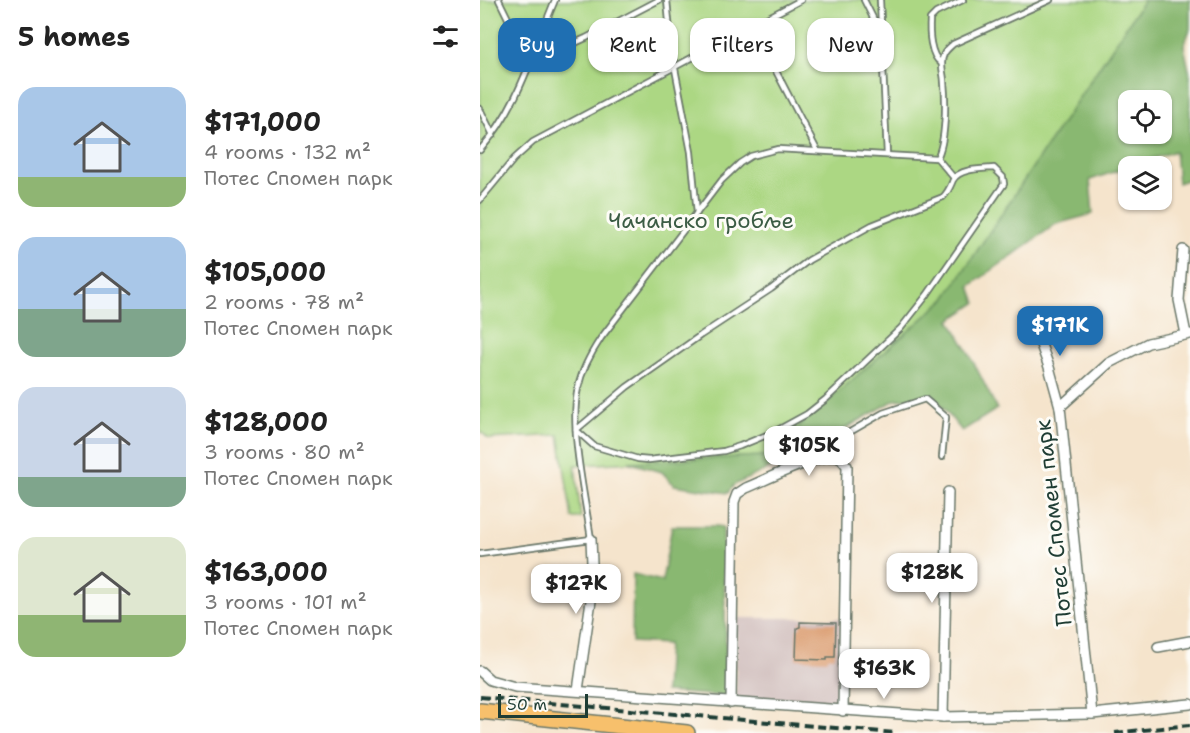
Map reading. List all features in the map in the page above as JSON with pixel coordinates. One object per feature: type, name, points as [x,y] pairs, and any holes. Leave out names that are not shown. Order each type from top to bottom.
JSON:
[{"type":"main road","points":[[480,711],[687,733]]},
{"type":"street","points":[[1184,250],[1179,300],[1188,334]]},
{"type":"street","points":[[1032,316],[1060,407]]},
{"type":"street","name":"Потес Спомен парк","points":[[1092,714],[1060,407],[1109,363],[1148,343],[1188,334]]},
{"type":"street","points":[[731,704],[734,502],[738,494],[746,488],[827,456],[840,457],[846,466],[843,711]]},
{"type":"street","points":[[943,717],[948,492]]},
{"type":"street","points":[[578,690],[593,587],[591,539]]},
{"type":"street","points":[[1158,647],[1190,641]]},
{"type":"street","points":[[480,671],[490,680],[505,686],[543,690],[578,690],[731,704],[943,717],[1092,714],[1190,704]]},
{"type":"lane","points":[[500,0],[509,18]]},
{"type":"lane","points":[[548,18],[555,0]]},
{"type":"lane","points":[[576,43],[659,0]]},
{"type":"lane","points":[[667,0],[669,18]]},
{"type":"lane","points":[[782,0],[786,8]]},
{"type":"lane","points":[[766,18],[801,0]]},
{"type":"lane","points":[[864,0],[873,18]]},
{"type":"lane","points":[[880,0],[881,18]]},
{"type":"lane","points":[[942,63],[937,60],[933,51],[930,19],[936,13],[963,0]]},
{"type":"lane","points":[[937,158],[942,149],[945,90],[943,55],[953,44],[1050,0]]},
{"type":"lane","points":[[480,150],[493,135],[510,108],[526,72]]},
{"type":"lane","points":[[480,200],[514,159],[532,142],[664,72]]},
{"type":"lane","points":[[676,72],[691,152],[697,213]]},
{"type":"lane","points":[[776,72],[817,150]]},
{"type":"lane","points":[[884,72],[888,155]]},
{"type":"lane","points":[[480,109],[493,135]]},
{"type":"lane","points":[[480,554],[591,539],[576,430],[578,390],[591,354],[722,180],[740,164],[751,156],[778,148],[817,150],[937,158],[954,178]]},
{"type":"lane","points":[[994,168],[1003,177],[1004,184],[927,295],[901,328],[807,414],[774,432],[724,451],[649,460],[594,446],[576,430],[627,387],[701,334],[771,289],[809,260],[872,225],[943,197],[949,191],[954,178],[963,171],[994,168]]},
{"type":"lane","points":[[827,456],[843,436],[883,413],[925,399],[946,417],[942,457]]},
{"type":"shaded area","points":[[736,618],[840,618],[839,696],[833,704],[736,699]]},
{"type":"green space","name":"Чачанско гробље","points":[[480,0],[1144,0],[945,299],[765,456],[575,465],[581,518],[572,518],[559,435],[489,439],[480,431]]},
{"type":"green space","points":[[1144,0],[1190,0],[1190,29],[1184,46],[1190,75],[1190,179],[1178,183],[1175,151],[1160,156],[1118,156],[1118,170],[1090,180],[1093,214],[1056,224],[970,286],[976,303],[950,320],[997,409],[962,431],[934,397],[895,400],[808,450],[734,485],[728,493],[674,485],[662,472],[627,462],[765,456],[945,299]]},
{"type":"green space","points":[[672,526],[723,527],[727,696],[665,692],[668,644],[632,642],[633,574],[662,581]]},
{"type":"building","points":[[800,622],[836,623],[835,657],[827,657],[827,660],[796,659],[797,628],[800,627]]},
{"type":"railway","points":[[480,697],[894,733]]},
{"type":"railway","points":[[1115,733],[1190,725]]}]
